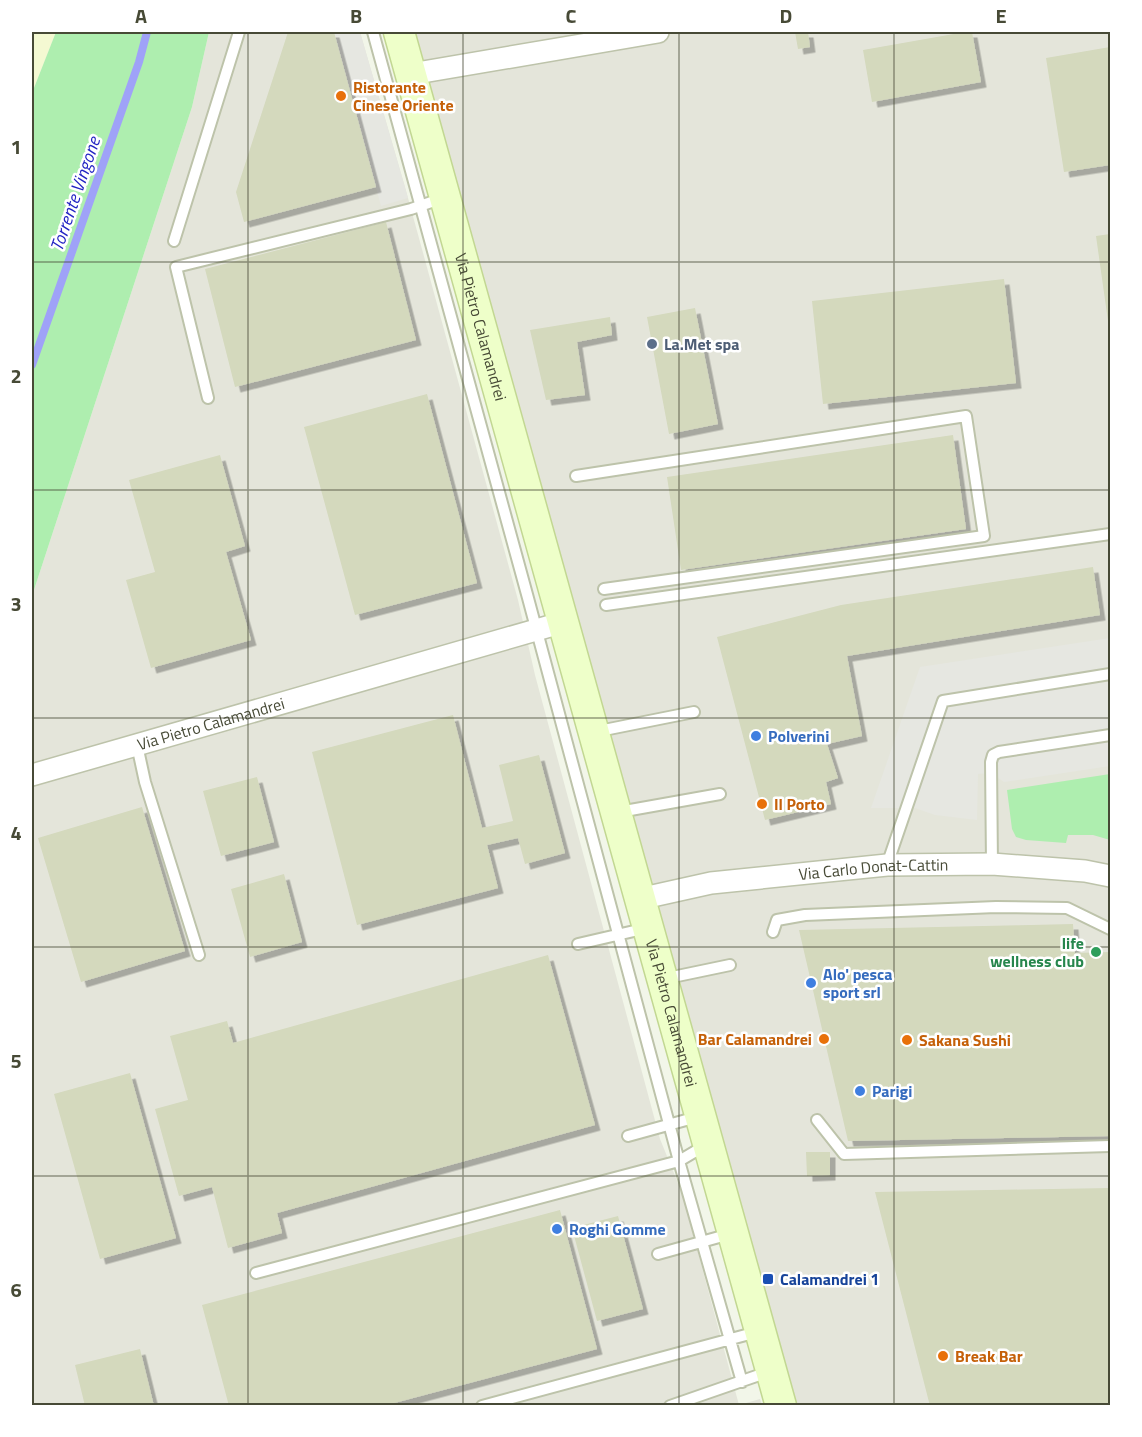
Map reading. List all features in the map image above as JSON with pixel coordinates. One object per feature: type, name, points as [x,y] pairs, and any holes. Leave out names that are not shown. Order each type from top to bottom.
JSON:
[{"type":"main road","name":"Via Pietro Calamandrei","points":[[399,32],[411,74],[433,202],[550,626],[594,732],[781,1406]]},
{"type":"street","points":[[411,74],[658,32]]},
{"type":"street","name":"Via Pietro Calamandrei","points":[[32,775],[550,626]]},
{"type":"street","name":"Via Carlo Donat-Cattin","points":[[639,899],[711,883],[887,865],[992,864],[1085,871],[1110,876]]},
{"type":"lane","points":[[174,241],[239,32]]},
{"type":"lane","points":[[208,398],[176,267],[433,202],[373,32]]},
{"type":"lane","points":[[576,476],[966,416],[984,536],[604,589]]},
{"type":"lane","points":[[606,605],[1110,534]]},
{"type":"lane","points":[[550,626],[618,935],[742,1382]]},
{"type":"lane","points":[[887,865],[944,701],[1110,674]]},
{"type":"lane","points":[[594,732],[694,712]]},
{"type":"lane","points":[[992,864],[991,762],[993,755],[999,752],[1110,735]]},
{"type":"lane","points":[[136,745],[145,782],[199,955]]},
{"type":"lane","points":[[615,812],[720,794]]},
{"type":"lane","points":[[773,932],[777,920],[805,915],[996,907],[1067,908],[1110,928]]},
{"type":"lane","points":[[579,944],[648,928]]},
{"type":"lane","points":[[662,979],[730,965]]},
{"type":"lane","points":[[817,1120],[844,1154],[1110,1146]]},
{"type":"lane","points":[[628,1136],[669,1125],[704,1130]]},
{"type":"lane","points":[[256,1273],[679,1161],[704,1130]]},
{"type":"lane","points":[[658,1254],[734,1233]]},
{"type":"lane","points":[[482,1406],[760,1331]]},
{"type":"lane","points":[[669,1406],[771,1371]]},
{"type":"shaded area","points":[[32,32],[56,32],[32,93]]},
{"type":"shaded area","points":[[209,32],[360,32],[405,187],[518,600],[535,675],[660,1139],[682,1193],[739,1405],[760,1399],[762,1405],[32,1406],[32,596],[192,107]]},
{"type":"shaded area","points":[[334,32],[360,32],[408,198],[381,206]]},
{"type":"shaded area","points":[[399,32],[1110,32],[1110,1405],[781,1405]]},
{"type":"shaded area","points":[[1110,638],[1110,766],[1004,782],[991,773],[978,774],[977,820],[935,815],[915,808],[871,808],[920,667]]},
{"type":"green space","points":[[56,32],[209,32],[192,107],[32,596],[32,93]]},
{"type":"green space","points":[[1110,774],[1110,840],[1093,835],[1068,835],[1066,843],[1016,837],[1012,829],[1007,790]]},
{"type":"building","points":[[288,32],[334,32],[376,187],[244,222],[236,192]]},
{"type":"building","points":[[795,32],[808,32],[810,47],[798,49]]},
{"type":"building","points":[[972,32],[981,82],[872,102],[863,50]]},
{"type":"building","points":[[1110,47],[1110,165],[1064,172],[1046,58]]},
{"type":"building","points":[[386,222],[416,340],[235,387],[205,269]]},
{"type":"building","points":[[1110,234],[1110,328],[1109,328],[1096,236]]},
{"type":"building","points":[[1004,279],[1016,383],[823,404],[812,301]]},
{"type":"building","points":[[695,308],[718,424],[669,434],[647,317]]},
{"type":"building","points":[[610,317],[612,335],[577,342],[585,395],[546,400],[530,330]]},
{"type":"building","points":[[427,394],[477,583],[355,615],[304,427]]},
{"type":"building","points":[[953,435],[966,529],[681,570],[667,477]]},
{"type":"building","points":[[220,455],[245,546],[226,552],[251,640],[151,668],[126,580],[155,572],[129,480]]},
{"type":"building","points":[[1093,567],[1100,615],[847,656],[862,736],[827,744],[838,778],[826,782],[831,804],[765,820],[717,637],[841,605]]},
{"type":"building","points":[[453,715],[482,828],[513,821],[499,765],[539,755],[565,853],[525,864],[518,838],[487,845],[498,888],[357,925],[312,752]]},
{"type":"building","points":[[257,777],[274,842],[221,856],[203,791]]},
{"type":"building","points":[[142,807],[185,951],[81,982],[38,838]]},
{"type":"building","points":[[284,874],[302,942],[250,957],[231,889]]},
{"type":"building","points":[[1073,924],[1075,953],[1110,952],[1110,1136],[848,1141],[799,930]]},
{"type":"building","points":[[548,955],[595,1125],[277,1213],[282,1233],[228,1248],[212,1187],[179,1196],[155,1109],[188,1100],[170,1036],[227,1021],[233,1043]]},
{"type":"building","points":[[130,1073],[176,1238],[100,1259],[54,1094]]},
{"type":"building","points":[[806,1152],[830,1152],[830,1175],[807,1176]]},
{"type":"building","points":[[1110,1188],[1110,1406],[930,1406],[875,1192]]},
{"type":"building","points":[[560,1210],[597,1349],[383,1406],[229,1406],[202,1305]]},
{"type":"building","points":[[618,1216],[643,1309],[597,1321],[572,1228]]},
{"type":"building","points":[[140,1349],[154,1406],[85,1406],[75,1365]]},
{"type":"waterway","name":"Torrente Vingone","points":[[32,365],[139,62],[147,32]]},
{"type":"place","name":"Ristorante Cinese Oriente","points":[[341,96]]},
{"type":"place","name":"La.Met spa","points":[[652,344]]},
{"type":"place","name":"Polverini","points":[[756,736]]},
{"type":"place","name":"Il Porto","points":[[762,804]]},
{"type":"place","name":"life wellness club","points":[[1096,952]]},
{"type":"place","name":"Alo' pesca sport srl","points":[[811,983]]},
{"type":"place","name":"Bar Calamandrei","points":[[824,1039]]},
{"type":"place","name":"Sakana Sushi","points":[[907,1040]]},
{"type":"place","name":"Parigi","points":[[860,1091]]},
{"type":"place","name":"Roghi Gomme","points":[[557,1229]]},
{"type":"place","name":"Calamandrei 1","points":[[768,1279]]},
{"type":"place","name":"Break Bar","points":[[943,1356]]}]
